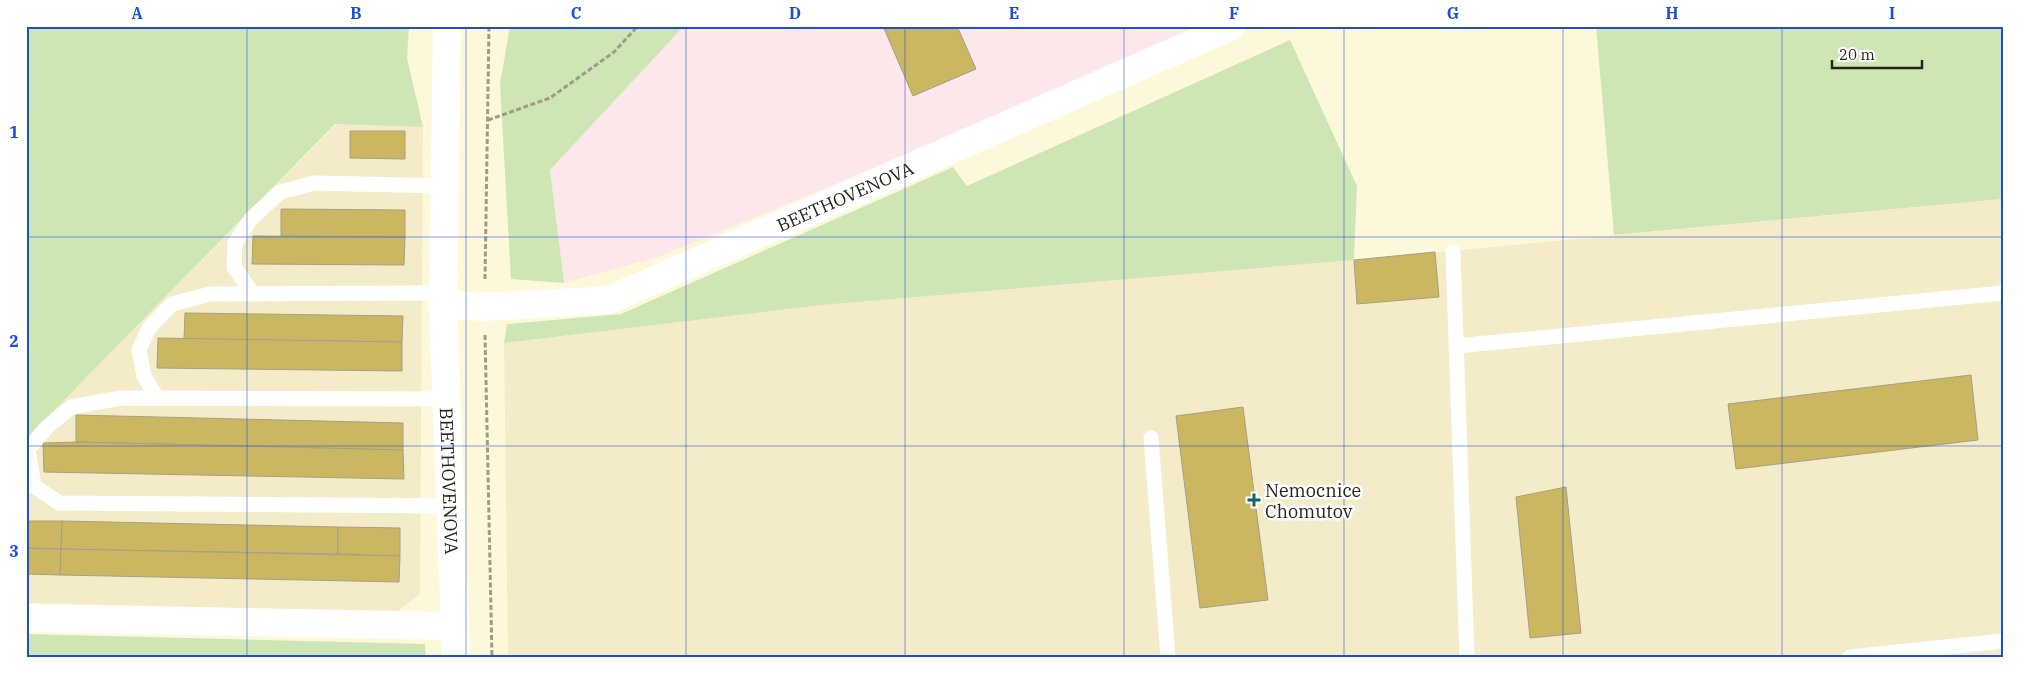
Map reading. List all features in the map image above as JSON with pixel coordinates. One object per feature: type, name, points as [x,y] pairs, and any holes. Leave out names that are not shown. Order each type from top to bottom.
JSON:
[{"type":"street","name":"BEETHOVENOVA","points":[[447,26],[443,298],[456,657]]},
{"type":"street","name":"BEETHOVENOVA","points":[[443,298],[484,307],[609,300],[1232,26]]},
{"type":"street","points":[[26,618],[454,626]]},
{"type":"lane","points":[[253,294],[234,267],[235,243],[251,219],[280,192],[315,183],[444,186]]},
{"type":"lane","points":[[1453,252],[1467,657]]},
{"type":"lane","points":[[1456,346],[2003,293]]},
{"type":"lane","points":[[157,398],[144,376],[139,350],[149,328],[172,304],[210,294],[443,298]]},
{"type":"lane","points":[[446,399],[120,398],[71,407],[48,427],[28,450],[34,486],[59,504],[450,506]]},
{"type":"lane","points":[[1151,438],[1168,657]]},
{"type":"lane","points":[[1850,657],[1961,651],[2003,641]]},
{"type":"path","points":[[489,26],[484,307],[492,657]]},
{"type":"path","points":[[488,120],[550,98],[614,52],[638,26]]},
{"type":"shaded area","points":[[684,26],[1202,26],[838,183],[661,256],[564,283],[550,170]]},
{"type":"shaded area","points":[[336,124],[423,127],[420,594],[397,612],[26,603],[26,439]]},
{"type":"shaded area","name":"Nemocnice Chomutov","points":[[2003,199],[2003,657],[508,657],[504,343],[822,305],[1354,260]]},
{"type":"green space","points":[[26,26],[409,26],[407,58],[423,127],[335,124],[26,439]]},
{"type":"green space","points":[[510,26],[684,26],[550,170],[564,283],[511,279],[500,84]]},
{"type":"green space","points":[[1596,26],[2003,26],[2003,199],[1614,235]]},
{"type":"green space","points":[[1290,40],[1357,186],[1354,260],[822,305],[504,343],[507,324],[621,314],[953,167],[967,186]]},
{"type":"green space","points":[[26,634],[425,644],[426,657],[26,657]]},
{"type":"building","points":[[883,26],[957,26],[976,69],[913,96]]},
{"type":"building","points":[[350,131],[405,131],[405,159],[350,158]]},
{"type":"building","points":[[281,209],[405,210],[405,237],[281,236]]},
{"type":"building","points":[[253,236],[405,237],[404,265],[252,264]]},
{"type":"building","points":[[1435,252],[1439,297],[1357,304],[1354,260]]},
{"type":"building","points":[[185,313],[403,316],[402,342],[184,339]]},
{"type":"building","points":[[158,338],[402,342],[402,371],[157,368]]},
{"type":"building","points":[[1971,375],[1978,440],[1736,469],[1728,404]]},
{"type":"building","points":[[1243,407],[1268,600],[1200,608],[1176,416]]},
{"type":"building","points":[[76,415],[403,423],[403,450],[76,442]]},
{"type":"building","points":[[76,442],[403,450],[404,479],[44,472],[43,443]]},
{"type":"building","points":[[1566,487],[1581,633],[1530,638],[1516,497]]},
{"type":"building","points":[[26,521],[62,521],[61,549],[26,548]]},
{"type":"building","points":[[62,521],[338,527],[338,554],[61,549]]},
{"type":"building","points":[[338,527],[400,528],[400,556],[338,554]]},
{"type":"building","points":[[26,548],[61,549],[60,575],[26,574]]},
{"type":"building","points":[[61,549],[400,556],[399,582],[60,575]]},
{"type":"place","name":"Nemocnice Chomutov","points":[[1254,500]]}]
